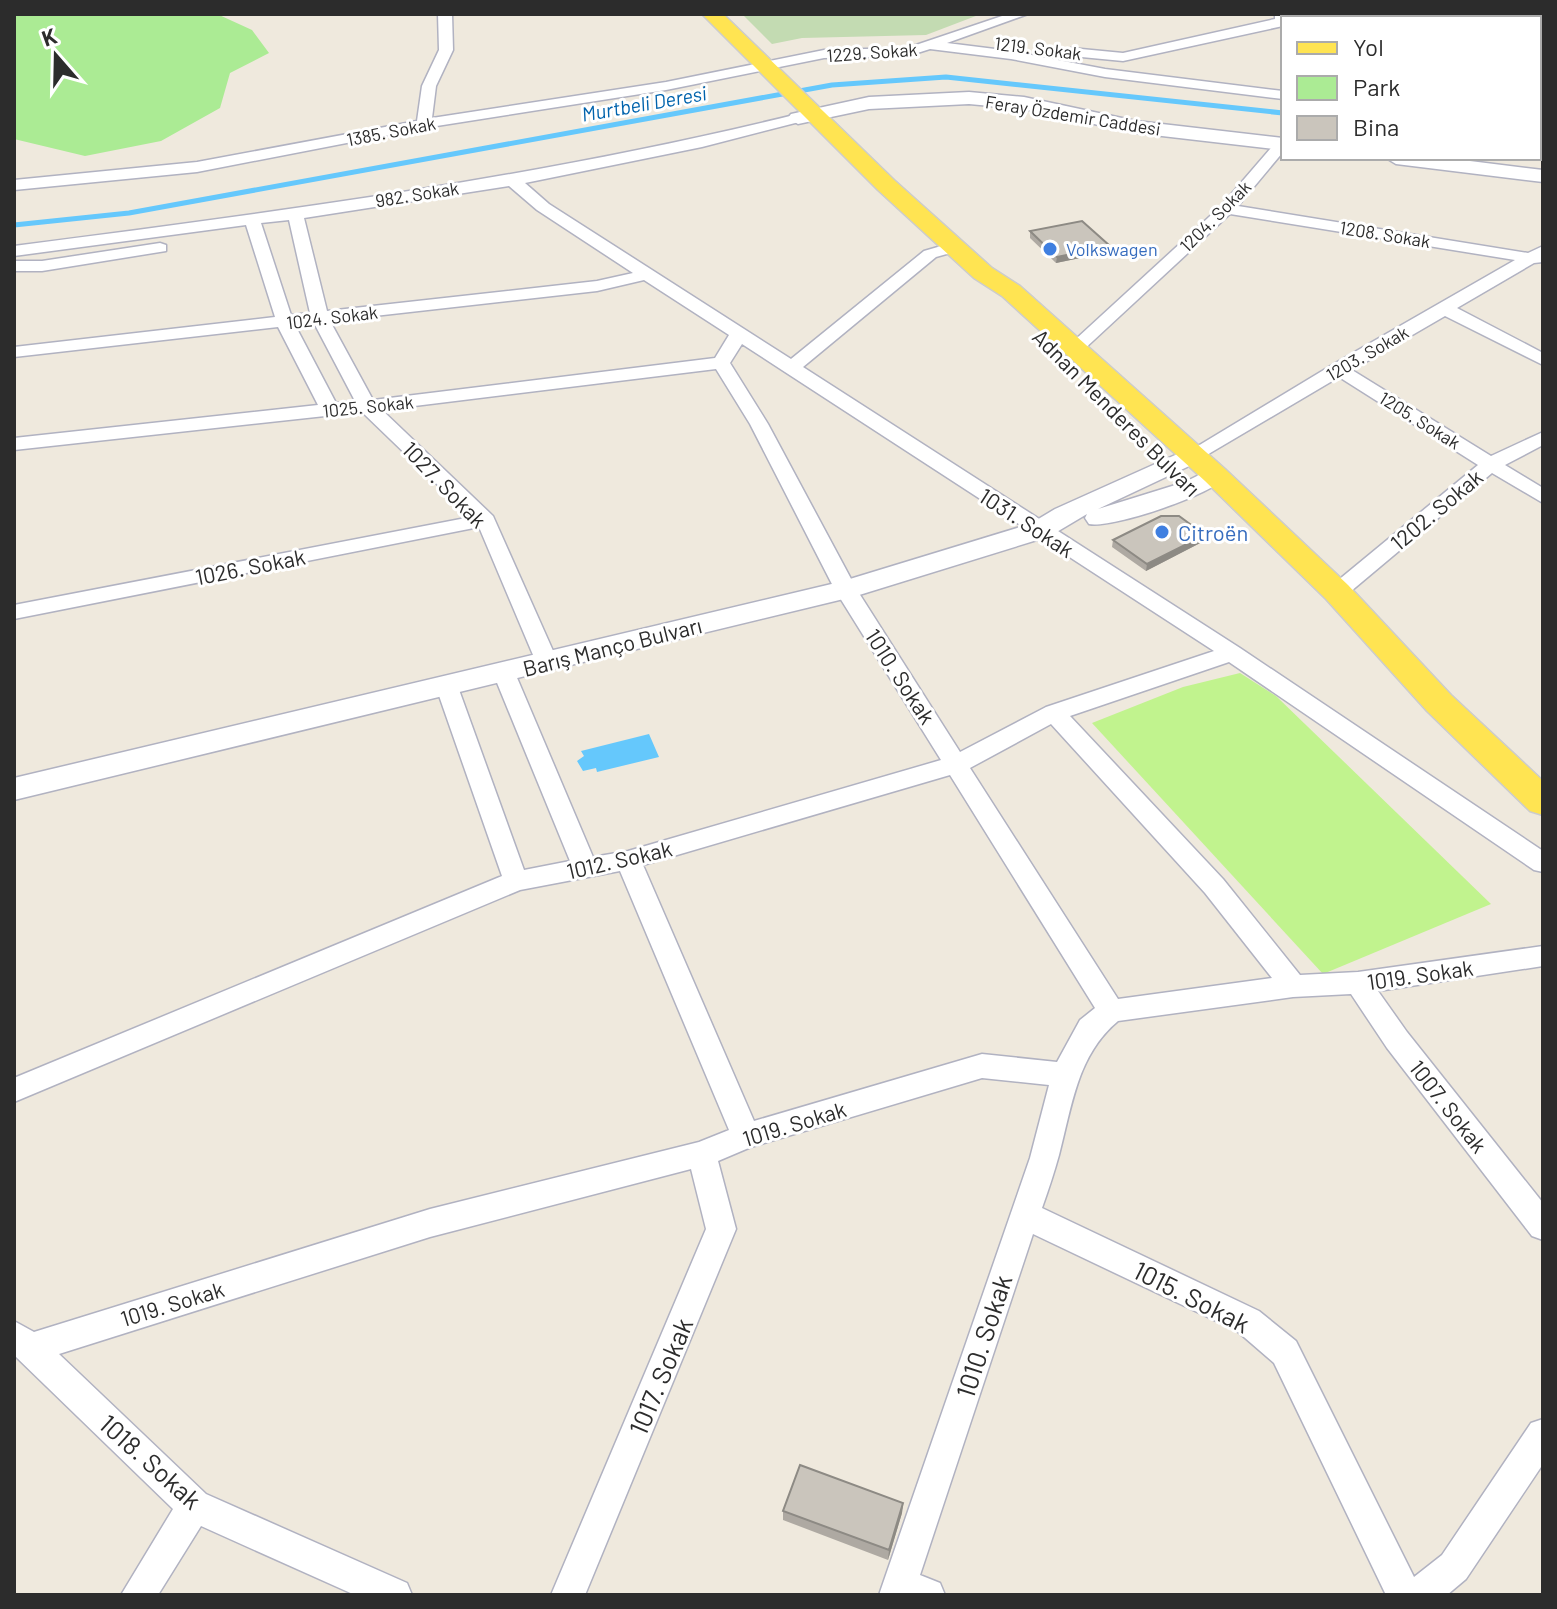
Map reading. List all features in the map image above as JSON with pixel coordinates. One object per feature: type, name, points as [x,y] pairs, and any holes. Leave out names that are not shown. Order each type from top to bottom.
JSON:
[{"type":"main road","name":"Adnan Menderes Bulvarı","points":[[698,14],[983,273],[1011,291],[1074,349],[1316,602],[1439,703],[1539,791]]},
{"type":"main road","name":"Adnan Menderes Bulvarı","points":[[712,14],[759,69]]},
{"type":"main road","name":"Feray Özdemir Caddesi","points":[[804,113],[869,103],[969,98],[1024,103],[1136,127],[1281,144]]},
{"type":"main road","points":[[1412,160],[1543,176]]},
{"type":"main road","name":"Adnan Menderes Bulvarı","points":[[983,273],[997,294],[1193,471],[1337,592],[1439,703]]},
{"type":"main road","name":"Barış Manço Bulvarı","points":[[14,789],[846,590],[1040,530],[1077,524],[1193,471]]},
{"type":"street","points":[[424,124],[429,86],[446,50],[445,14]]},
{"type":"street","name":"1229. Sokak","points":[[759,69],[824,54],[908,52],[934,46],[954,36],[1021,14]]},
{"type":"street","name":"1219. Sokak","points":[[954,36],[1123,57],[1281,22]]},
{"type":"street","points":[[934,46],[1011,55],[1105,73],[1281,95]]},
{"type":"street","name":"1385. Sokak","points":[[14,185],[197,167],[424,124],[759,69]]},
{"type":"street","name":"982. Sokak","points":[[14,251],[255,227],[295,212],[512,180],[636,157],[804,113]]},
{"type":"street","name":"1204. Sokak","points":[[1074,349],[1227,209],[1281,145]]},
{"type":"street","name":"1031. Sokak","points":[[512,180],[543,207],[1232,653],[1543,863]]},
{"type":"street","name":"1208. Sokak","points":[[1227,209],[1539,257]]},
{"type":"street","name":"1027. Sokak","points":[[295,212],[320,318],[367,406],[486,520],[547,662]]},
{"type":"street","points":[[14,266],[42,266],[255,227],[285,323],[330,410]]},
{"type":"street","points":[[791,368],[930,254],[955,247]]},
{"type":"street","name":"1203. Sokak","points":[[1193,471],[1338,369],[1539,257]]},
{"type":"street","name":"1024. Sokak","points":[[14,352],[597,286],[649,274]]},
{"type":"street","points":[[1445,309],[1543,360]]},
{"type":"street","points":[[721,363],[739,334]]},
{"type":"street","name":"1025. Sokak","points":[[14,444],[367,406],[721,363]]},
{"type":"street","name":"1010. Sokak","points":[[721,363],[759,424],[846,590],[1111,1011]]},
{"type":"street","name":"1205. Sokak","points":[[1338,369],[1543,497]]},
{"type":"street","name":"1202. Sokak","points":[[1337,592],[1491,464],[1543,438]]},
{"type":"street","name":"1026. Sokak","points":[[14,612],[486,520]]},
{"type":"street","name":"1012. Sokak","points":[[14,1090],[516,881],[628,860],[958,764],[1054,713],[1232,653]]},
{"type":"street","points":[[504,673],[585,868]]},
{"type":"street","points":[[447,687],[516,881]]},
{"type":"street","points":[[1054,713],[1214,886],[1293,986]]},
{"type":"street","points":[[628,860],[746,1136]]},
{"type":"street","name":"1019. Sokak","points":[[1111,1011],[1293,986],[1358,983],[1543,956]]},
{"type":"street","name":"1007. Sokak","points":[[1358,983],[1397,1040],[1543,1226]]},
{"type":"street","points":[[1065,1075],[1090,1028],[1111,1011]]},
{"type":"street","name":"1019. Sokak","points":[[22,1342],[430,1223],[702,1154],[746,1136],[982,1066],[1065,1075]]},
{"type":"street","name":"1010. Sokak","points":[[908,1592],[1023,1214],[1044,1158],[1065,1075]]},
{"type":"street","name":"1017. Sokak","points":[[568,1595],[721,1229],[702,1154]]},
{"type":"street","name":"1015. Sokak","points":[[1023,1214],[1248,1321],[1285,1352],[1404,1595]]},
{"type":"street","name":"1018. Sokak","points":[[22,1342],[194,1506],[395,1595]]},
{"type":"street","points":[[1419,1595],[1454,1567],[1543,1435]]},
{"type":"street","points":[[138,1595],[194,1506]]},
{"type":"green space","points":[[14,14],[217,14],[252,30],[269,53],[230,73],[220,108],[161,141],[85,156],[14,139]]},
{"type":"green space","points":[[742,14],[981,14],[926,35],[802,38],[772,44]]},
{"type":"green space","points":[[1240,673],[1276,696],[1491,904],[1323,974],[1092,723],[1183,687]]},
{"type":"water","points":[[649,734],[659,757],[597,772],[596,768],[583,771],[577,761],[584,756],[581,751]]},
{"type":"building","points":[[1082,221],[1110,246],[1057,257],[1030,231]]},
{"type":"building","points":[[1161,516],[1179,516],[1205,535],[1147,564],[1113,540]]},
{"type":"building","points":[[800,1465],[903,1503],[889,1550],[783,1511]]},
{"type":"waterway","name":"Murtbeli Deresi","points":[[14,225],[129,213],[832,85],[946,77],[1281,113]]},
{"type":"place","name":"Volkswagen","points":[[1050,249]]},
{"type":"place","name":"Citroën","points":[[1162,532]]}]
